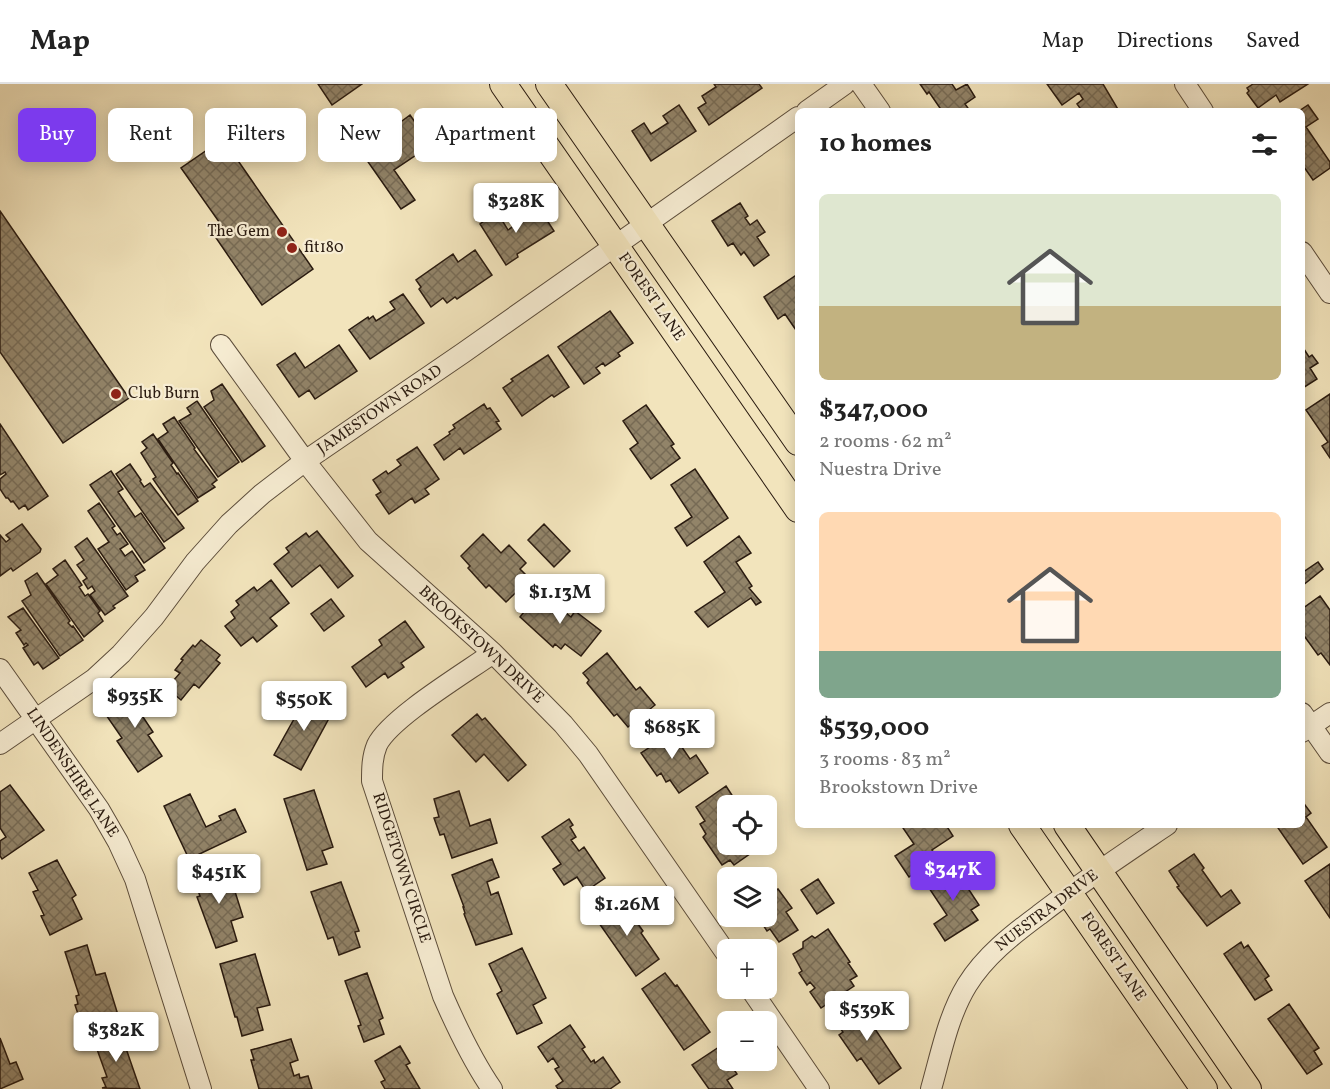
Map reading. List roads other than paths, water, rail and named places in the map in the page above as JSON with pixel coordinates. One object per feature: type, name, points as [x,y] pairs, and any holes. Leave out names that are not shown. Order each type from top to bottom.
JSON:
[{"type":"main road","points":[[549,84],[795,438]]},
{"type":"main road","name":"FOREST LANE","points":[[517,89],[615,246],[795,505]]},
{"type":"main road","name":"FOREST LANE","points":[[1024,828],[1198,1082]]},
{"type":"main road","points":[[1069,828],[1248,1089]]},
{"type":"main road","points":[[1198,1082],[1223,1053]]},
{"type":"street","points":[[811,108],[845,84]]},
{"type":"street","points":[[861,84],[878,108]]},
{"type":"street","points":[[1185,84],[1201,108]]},
{"type":"street","name":"JAMESTOWN ROAD","points":[[0,744],[94,679],[121,654],[154,617],[195,562],[229,524],[262,494],[305,461],[795,119]]},
{"type":"street","points":[[1305,256],[1330,293]]},
{"type":"street","name":"BROOKSTOWN DRIVE","points":[[221,345],[305,461],[368,541],[493,653],[563,724],[588,754],[717,940]]},
{"type":"street","name":"RIDGETOWN CIRCLE","points":[[492,1089],[457,1028],[443,996],[372,781],[372,764],[378,744],[393,724],[493,653]]},
{"type":"street","name":"LINDENSHIRE LANE","points":[[0,669],[99,809],[123,851],[135,879],[201,1089]]},
{"type":"street","points":[[1330,712],[1305,724],[1330,753]]},
{"type":"street","name":"NUESTRA DRIVE","points":[[931,1089],[946,1034],[959,999],[978,968],[995,950],[1069,892],[1163,828]]},
{"type":"street","points":[[758,999],[819,1089]]},
{"type":"place","name":"The Gem","points":[[282,232]]},
{"type":"place","name":"fit180","points":[[292,248]]},
{"type":"place","name":"Club Burn","points":[[116,394]]}]
